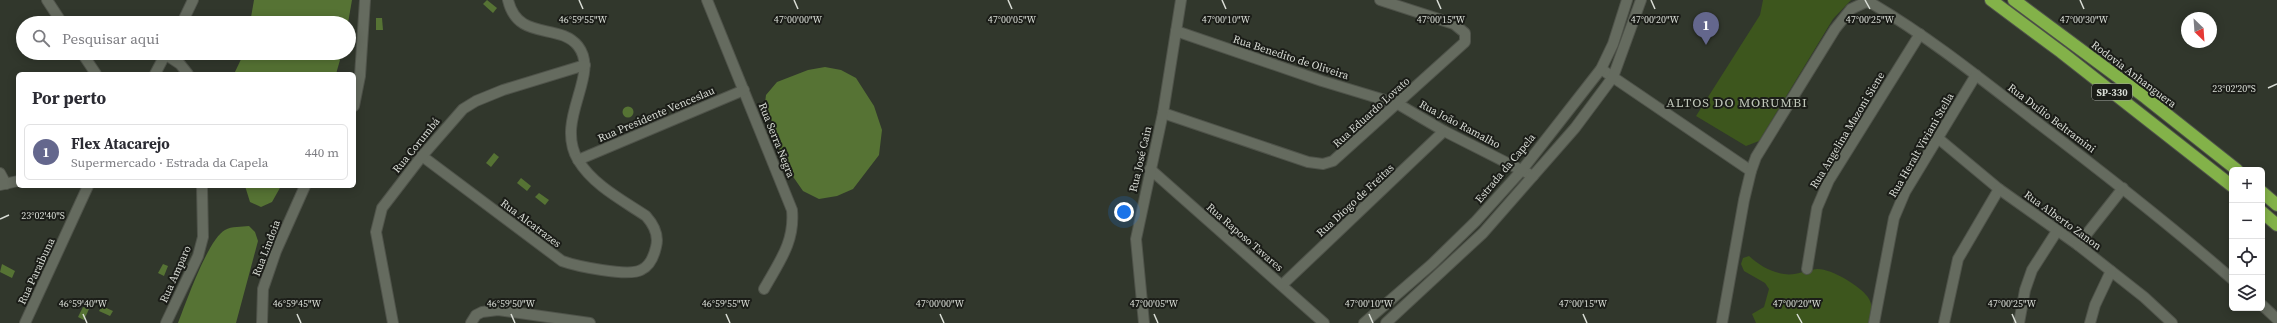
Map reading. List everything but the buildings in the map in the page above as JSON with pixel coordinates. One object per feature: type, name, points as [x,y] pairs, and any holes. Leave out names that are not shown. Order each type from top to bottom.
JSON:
[{"type":"highway","name":"SP-330","points":[[1991,0],[2061,52],[2229,184]]},
{"type":"highway","name":"Rodovia Anhanguera","points":[[2014,0],[2146,98],[2233,167]]},
{"type":"highway","points":[[2265,195],[2277,205]]},
{"type":"highway","points":[[2265,215],[2277,225]]},
{"type":"street","points":[[47,0],[57,16]]},
{"type":"street","points":[[185,16],[193,0]]},
{"type":"street","points":[[356,96],[360,76],[365,0]]},
{"type":"street","points":[[508,0],[510,9],[516,18],[525,25],[570,38],[578,45],[585,65]]},
{"type":"street","name":"Rua Serra Negra","points":[[707,0],[792,210],[794,225],[791,240],[764,289]]},
{"type":"street","name":"Rua José Cain","points":[[1144,323],[1136,239],[1163,113],[1181,0]]},
{"type":"street","points":[[1380,0],[1401,3]]},
{"type":"street","name":"Estrada da Capela","points":[[1364,323],[1437,260],[1476,221],[1522,170],[1601,69],[1613,44],[1627,0]]},
{"type":"street","points":[[1386,323],[1484,233],[1575,128],[1613,77],[1641,0]]},
{"type":"street","name":"Rua Eduardo Lovato","points":[[1163,113],[1261,148],[1308,162],[1323,164],[1342,155],[1464,45],[1466,38],[1462,28],[1401,3]]},
{"type":"street","name":"Rua Duílio Beltramini","points":[[1751,171],[1756,157],[1835,29],[1847,13],[1859,4],[1871,4],[1920,34],[1976,75],[2179,232],[2229,276]]},
{"type":"street","name":"Rua Benedito de Oliveira","points":[[1176,31],[1322,81],[1398,104]]},
{"type":"street","name":"Rua Angelina Mazoni Siene","points":[[1807,269],[1820,198],[1829,180],[1920,34]]},
{"type":"street","points":[[87,60],[95,72]]},
{"type":"street","points":[[156,72],[163,60]]},
{"type":"street","points":[[174,60],[186,72]]},
{"type":"street","name":"Rua Corumbá","points":[[393,323],[376,232],[378,217],[382,208],[422,156],[463,109],[476,101],[503,90],[585,65]]},
{"type":"street","name":"Rua Alcatrazes","points":[[422,156],[562,261],[583,268],[626,272],[640,271],[648,265],[654,255],[657,245],[656,234],[652,223],[595,182],[578,160],[570,136],[585,65]]},
{"type":"street","points":[[1601,69],[1751,171],[1722,323]]},
{"type":"street","name":"Rua Heralt Viviani Stella","points":[[1874,323],[1894,218],[1906,192],[1976,75]]},
{"type":"street","name":"Rua Presidente Venceslau","points":[[578,160],[744,90]]},
{"type":"street","name":"Rua João Ramalho","points":[[1398,104],[1444,131],[1533,176]]},
{"type":"street","name":"Rua Diogo de Freitas","points":[[1282,285],[1444,131]]},
{"type":"street","name":"Rua Alberto Zanon","points":[[1939,139],[1999,188],[2078,245],[2111,271],[2172,323]]},
{"type":"street","name":"Rua Raposo Tavares","points":[[1150,169],[1324,323]]},
{"type":"street","points":[[0,173],[3,184],[16,182]]},
{"type":"street","name":"Rua Paraibuna","points":[[25,323],[87,188]]},
{"type":"street","name":"Rua Amparo","points":[[166,323],[198,256],[203,237],[202,188]]},
{"type":"street","name":"Rua Lindoia","points":[[262,323],[263,289],[276,251],[305,188]]},
{"type":"street","points":[[1944,323],[1958,259],[1999,188]]},
{"type":"street","points":[[2078,245],[2123,188]]},
{"type":"street","points":[[2019,323],[2025,290],[2032,270],[2058,231]]},
{"type":"street","points":[[2090,323],[2095,305],[2111,271]]},
{"type":"street","points":[[2265,308],[2277,319]]},
{"type":"street","points":[[472,323],[476,315],[488,310],[558,321],[590,323]]},
{"type":"shaded area","points":[[254,0],[352,0],[349,16],[251,16]]},
{"type":"shaded area","points":[[487,0],[497,8],[493,13],[483,4]]},
{"type":"shaded area","points":[[1763,0],[1851,0],[1833,19],[1759,141],[1746,146],[1696,116],[1760,15]]},
{"type":"shaded area","points":[[376,18],[382,18],[383,30],[376,30]]},
{"type":"shaded area","points":[[241,60],[340,60],[337,72],[235,72]]},
{"type":"shaded area","points":[[825,67],[841,70],[856,78],[874,106],[882,130],[879,155],[853,189],[837,196],[819,199],[803,191],[787,168],[780,152],[774,127],[765,103],[766,95],[777,82],[808,70]]},
{"type":"shaded area","points":[[626,107],[630,107],[632,108],[632,116],[626,117],[623,114],[623,110]]},
{"type":"shaded area","points":[[494,153],[499,157],[491,167],[486,163]]},
{"type":"shaded area","points":[[521,178],[531,186],[527,191],[517,183]]},
{"type":"shaded area","points":[[246,188],[280,188],[272,202],[261,207],[250,202]]},
{"type":"shaded area","points":[[539,193],[549,200],[545,205],[535,197]]},
{"type":"shaded area","points":[[249,226],[255,232],[258,241],[236,323],[178,323],[198,272],[218,236],[225,230],[234,227]]},
{"type":"shaded area","points":[[1749,256],[1765,268],[1774,272],[1793,274],[1823,269],[1837,274],[1858,287],[1869,299],[1872,309],[1872,323],[1756,323],[1752,314],[1764,307],[1769,289],[1765,283],[1744,271],[1741,264],[1743,258]]},
{"type":"shaded area","points":[[2,264],[15,271],[12,278],[0,272]]},
{"type":"shaded area","points":[[163,264],[168,266],[164,276],[158,273]]},
{"type":"shaded area","points":[[102,306],[113,311],[110,316],[99,311]]},
{"type":"shaded area","points":[[83,307],[89,309],[84,320],[78,317]]},
{"type":"place","name":"Flex Atacarejo","points":[[1706,45]]},
{"type":"district","name":"ALTOS DO MORUMBI","points":[[1737,102]]}]
